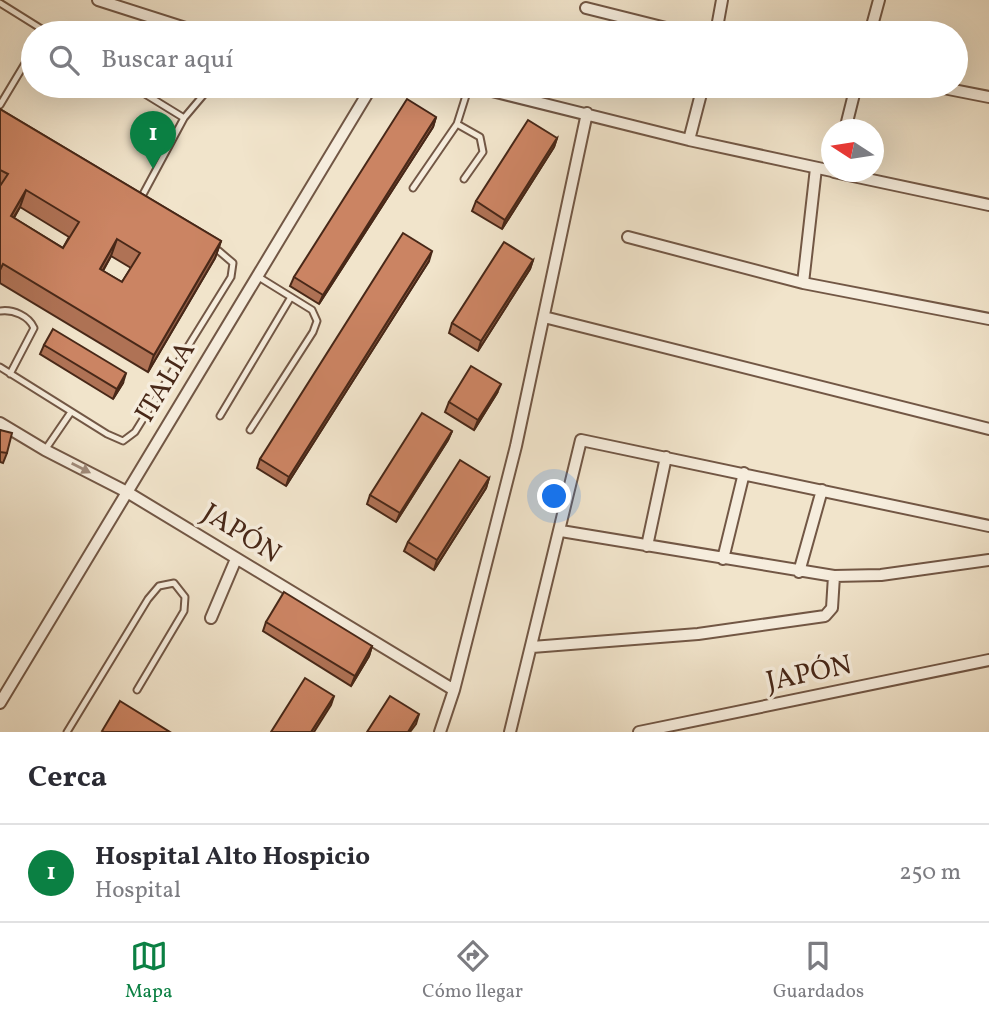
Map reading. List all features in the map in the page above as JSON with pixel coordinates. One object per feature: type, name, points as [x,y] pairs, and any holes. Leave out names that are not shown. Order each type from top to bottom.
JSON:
[{"type":"street","points":[[98,0],[164,21]]},
{"type":"street","points":[[718,21],[722,0]]},
{"type":"street","points":[[873,21],[879,0]]},
{"type":"street","points":[[586,8],[638,21]]},
{"type":"street","points":[[968,93],[989,97]]},
{"type":"street","name":"ITALIA","points":[[0,703],[365,98]]},
{"type":"street","points":[[526,98],[689,140],[821,169]]},
{"type":"street","points":[[689,140],[700,98]]},
{"type":"street","points":[[848,119],[853,98]]},
{"type":"street","points":[[440,732],[454,690],[516,446],[587,113]]},
{"type":"street","points":[[803,283],[816,168]]},
{"type":"street","points":[[883,182],[989,205]]},
{"type":"street","points":[[628,237],[803,283],[989,319]]},
{"type":"street","points":[[544,317],[989,426]]},
{"type":"street","name":"JAPÓN","points":[[0,423],[45,450],[127,492],[454,690]]},
{"type":"street","points":[[510,732],[581,440],[989,526]]},
{"type":"street","points":[[647,546],[666,457]]},
{"type":"street","points":[[723,559],[744,474]]},
{"type":"street","points":[[799,572],[822,490]]},
{"type":"street","points":[[561,531],[834,576],[881,575],[989,560]]},
{"type":"street","points":[[211,618],[236,559]]},
{"type":"street","points":[[532,647],[685,636],[825,616],[832,608],[834,576]]},
{"type":"street","name":"JAPÓN","points":[[639,732],[989,660]]},
{"type":"lane","points":[[0,3],[27,21]]},
{"type":"lane","points":[[0,105],[21,70]]},
{"type":"lane","points":[[152,98],[184,118]]},
{"type":"lane","points":[[140,200],[184,118],[201,98]]},
{"type":"lane","points":[[413,188],[457,124],[466,98]]},
{"type":"lane","points":[[457,124],[480,137],[483,152],[464,179]]},
{"type":"lane","points":[[128,193],[151,208]]},
{"type":"lane","points":[[0,368],[122,441],[135,432],[231,278],[233,263],[209,243]]},
{"type":"lane","points":[[250,430],[313,332],[317,321],[312,310],[257,276]]},
{"type":"lane","points":[[220,416],[291,297]]},
{"type":"lane","points":[[0,311],[16,312],[31,322],[34,328],[10,374]]},
{"type":"lane","points":[[45,450],[71,412]]},
{"type":"lane","points":[[67,732],[148,599],[159,586],[174,583],[185,597],[184,611],[137,690]]},
{"type":"building","points":[[407,99],[436,117],[323,295],[294,277]]},
{"type":"building","points":[[0,109],[221,241],[154,355],[3,264],[0,270],[0,186],[8,174],[0,170]],"holes":[[[26,190],[79,222],[63,248],[11,216]],[[117,239],[140,253],[122,282],[100,269]]]},
{"type":"building","points":[[528,120],[557,138],[505,220],[476,201]]},
{"type":"building","points":[[403,233],[432,251],[289,477],[260,459]]},
{"type":"building","points":[[504,242],[533,260],[481,341],[452,323]]},
{"type":"building","points":[[53,329],[126,373],[117,389],[44,345]]},
{"type":"building","points":[[471,366],[501,384],[478,420],[449,402]]},
{"type":"building","points":[[422,413],[452,431],[400,513],[370,495]]},
{"type":"building","points":[[0,430],[12,433],[7,453],[0,452]]},
{"type":"building","points":[[460,460],[489,478],[437,560],[408,542]]},
{"type":"building","points":[[284,592],[372,646],[355,676],[266,622]]},
{"type":"building","points":[[305,678],[334,696],[311,732],[271,732]]},
{"type":"building","points":[[390,696],[419,714],[408,732],[367,732]]},
{"type":"building","points":[[120,701],[170,732],[102,731]]},
{"type":"place","name":"Hospital Alto Hospicio","points":[[153,169]]}]
